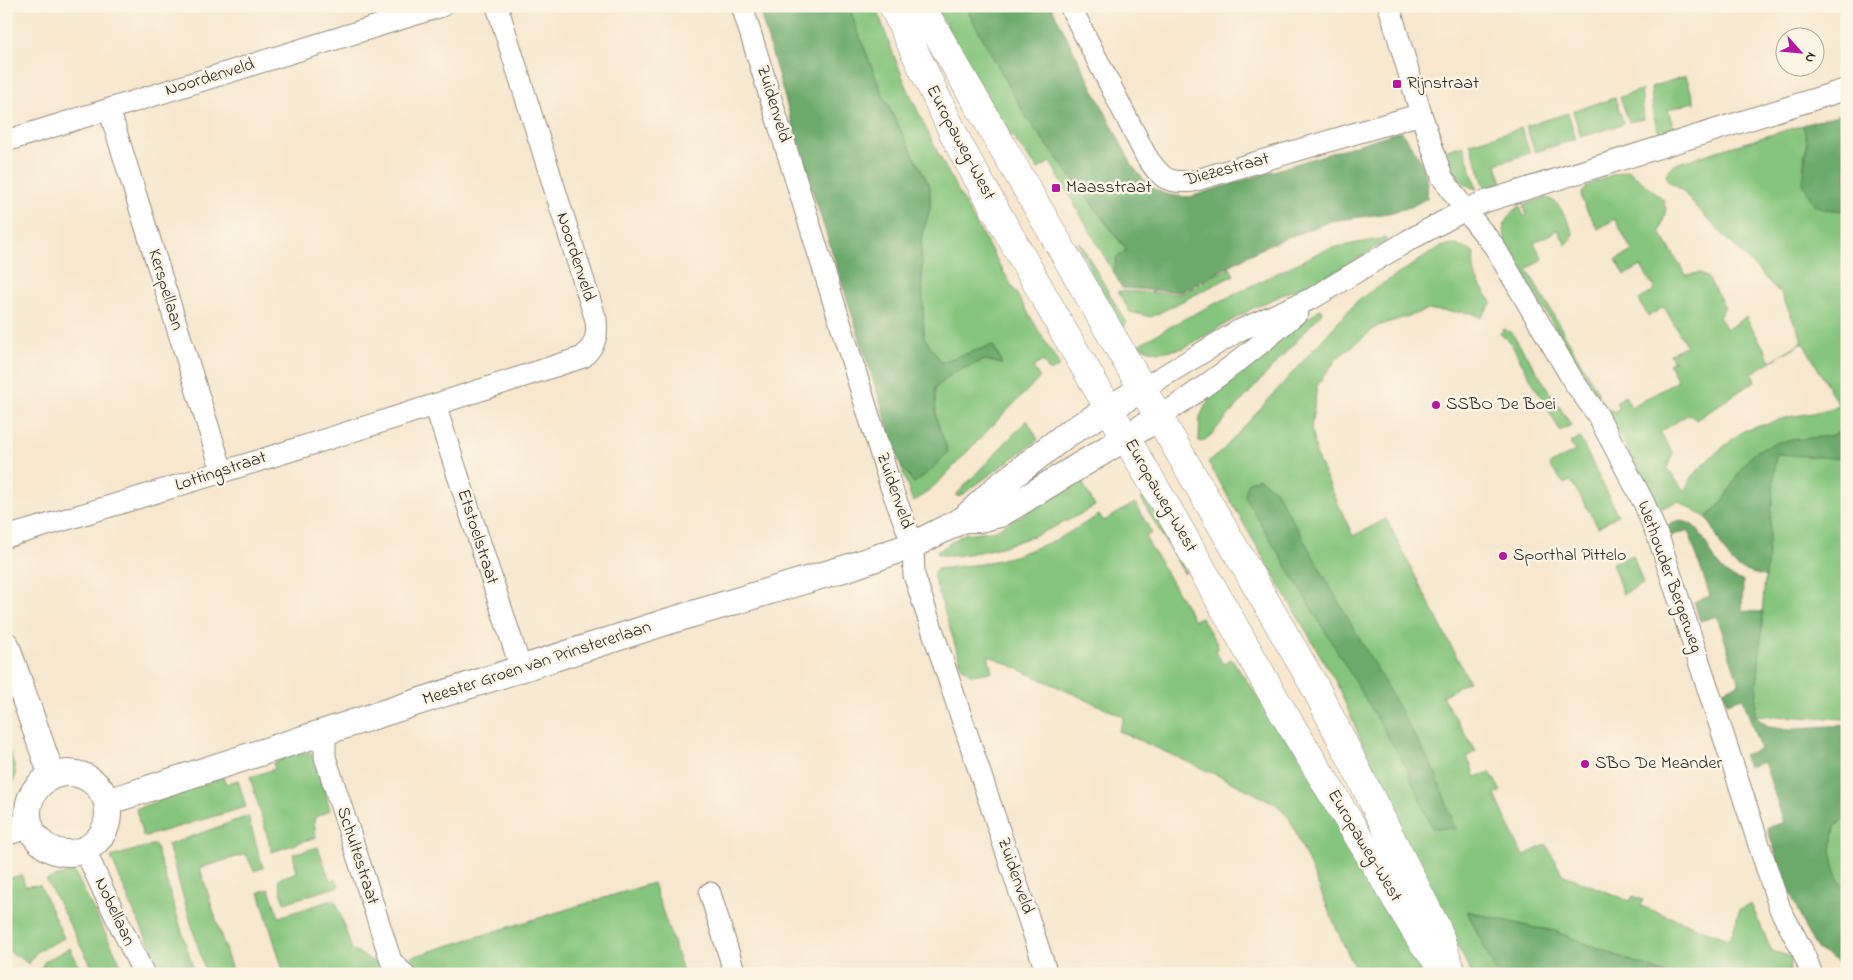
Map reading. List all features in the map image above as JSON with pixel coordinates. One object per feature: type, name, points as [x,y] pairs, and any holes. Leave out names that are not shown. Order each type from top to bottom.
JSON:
[{"type":"main road","name":"Europaweg-West","points":[[893,6],[959,146],[1109,409],[1278,704],[1420,940],[1447,974]]},
{"type":"main road","name":"Europaweg-West","points":[[921,6],[1315,687],[1438,931],[1453,974]]},
{"type":"street","name":"Noordenveld","points":[[6,141],[442,6]]},
{"type":"street","name":"Noordenveld","points":[[435,405],[583,357],[594,342],[597,333],[596,320],[497,6]]},
{"type":"street","name":"Zuidenveld","points":[[742,6],[878,443],[913,546],[914,574],[1047,974]]},
{"type":"street","name":"Diezestraat","points":[[1070,6],[1146,156],[1160,176],[1177,183],[1193,182],[1421,114]]},
{"type":"street","points":[[1388,6],[1442,177],[1465,210]]},
{"type":"street","points":[[1142,389],[1238,331],[1313,298],[1409,240],[1465,210],[1484,202],[1847,89]]},
{"type":"street","name":"Kerspellaan","points":[[109,109],[222,471]]},
{"type":"street","name":"Wethouder Bergerweg","points":[[1465,210],[1494,246],[1574,382],[1597,414],[1644,503],[1660,542],[1780,909],[1802,950],[1812,974]]},
{"type":"street","points":[[1158,418],[1203,388],[1255,349],[1313,298]]},
{"type":"street","name":"Meester Groen van Prinstererlaan","points":[[107,802],[657,625],[913,546],[964,519],[998,486],[1067,434],[1142,389]]},
{"type":"street","name":"Lottingstraat","points":[[6,537],[110,507],[435,405]]},
{"type":"street","name":"Etstoelstraat","points":[[435,405],[521,670]]},
{"type":"street","name":"Meester Groen van Prinstererlaan","points":[[964,519],[980,519],[1000,514],[1158,418]]},
{"type":"street","points":[[6,645],[52,776]]},
{"type":"street","name":"Schultestraat","points":[[325,733],[325,757],[391,961],[404,974]]},
{"type":"street","points":[[74,773],[85,776],[95,783],[107,802],[109,813],[102,835],[85,850],[74,853],[62,853],[42,844],[35,835],[18,829],[28,813],[30,802],[35,792],[42,782],[52,776],[74,773]]},
{"type":"street","name":"Nobellaan","points":[[85,850],[144,974]]},
{"type":"street","points":[[710,893],[735,974]]},
{"type":"green space","points":[[758,6],[849,6],[885,100],[930,187],[930,209],[921,239],[924,337],[941,362],[993,345],[1002,364],[985,360],[954,372],[935,388],[936,418],[948,452],[930,471],[914,483],[900,464],[808,177]]},
{"type":"green space","points":[[849,6],[876,6],[912,100],[934,145],[1008,280],[1060,366],[1050,372],[1043,361],[1033,367],[1040,378],[942,479],[913,502],[900,464],[914,483],[948,452],[936,418],[935,388],[954,372],[985,360],[1002,364],[993,345],[941,362],[924,337],[921,239],[930,209],[930,187],[885,100]]},
{"type":"green space","points":[[935,6],[965,6],[1026,117],[1127,251],[1117,256],[1114,273],[1050,162],[1038,169],[999,120]]},
{"type":"green space","points":[[965,6],[1051,6],[1133,167],[1151,186],[1163,193],[1190,197],[1401,131],[1421,162],[1426,178],[1427,198],[1411,207],[1388,213],[1331,221],[1268,245],[1181,292],[1122,288],[1114,273],[1117,256],[1127,250],[1026,117]]},
{"type":"green space","points":[[1686,76],[1695,104],[1692,102],[1668,110],[1674,129],[1660,135],[1653,115],[1651,87]]},
{"type":"green space","points":[[1641,90],[1644,119],[1629,122],[1620,97]]},
{"type":"green space","points":[[1615,98],[1624,124],[1581,137],[1573,111]]},
{"type":"green space","points":[[1847,112],[1847,211],[1823,209],[1813,203],[1803,183],[1807,141],[1803,125]]},
{"type":"green space","points":[[1568,113],[1576,139],[1535,152],[1526,126]]},
{"type":"green space","points":[[1803,125],[1807,141],[1803,167],[1824,209],[1847,211],[1847,430],[1828,437],[1801,440],[1746,463],[1724,500],[1707,518],[1678,501],[1660,509],[1607,412],[1611,409],[1613,412],[1619,409],[1616,402],[1625,396],[1631,407],[1678,381],[1669,364],[1674,361],[1670,354],[1686,345],[1664,307],[1648,316],[1639,300],[1655,290],[1641,266],[1625,275],[1616,260],[1632,251],[1615,219],[1598,229],[1582,200],[1582,194],[1585,189],[1598,180],[1628,170],[1663,199],[1666,209],[1660,232],[1686,275],[1700,273],[1708,278],[1725,307],[1719,317],[1727,329],[1746,317],[1771,361],[1803,341],[1781,294],[1695,206],[1682,190],[1668,181],[1666,175],[1669,169],[1678,163]],"holes":[[[1803,342],[1839,406],[1788,417],[1743,431],[1711,457],[1694,474],[1684,491],[1667,468],[1673,453],[1660,432],[1689,414],[1696,420],[1755,381],[1752,373]]]},
{"type":"green space","points":[[1521,128],[1530,153],[1496,164],[1502,183],[1485,188],[1470,143]]},
{"type":"green space","points":[[1463,145],[1477,189],[1470,187],[1460,179],[1447,150]]},
{"type":"green space","points":[[1544,198],[1553,200],[1557,204],[1569,223],[1573,235],[1566,245],[1558,230],[1534,243],[1543,259],[1527,269],[1599,394],[1597,395],[1532,290],[1505,242],[1504,225],[1510,214],[1520,206],[1524,217],[1527,215],[1523,205]]},
{"type":"green space","points":[[1385,238],[1387,240],[1385,242],[1345,267],[1255,307],[1184,348],[1160,352],[1138,345],[1182,320],[1320,252],[1336,247]]},
{"type":"green space","points":[[1078,242],[1080,242],[1126,323],[1120,334],[1106,308]]},
{"type":"green space","points":[[1452,244],[1467,248],[1474,254],[1475,275],[1492,302],[1481,318],[1472,313],[1427,310],[1378,326],[1337,358],[1317,386],[1311,428],[1317,458],[1353,536],[1386,519],[1469,681],[1442,696],[1476,751],[1467,757],[1476,777],[1490,772],[1501,791],[1495,795],[1523,856],[1546,844],[1562,874],[1630,901],[1633,896],[1643,900],[1641,906],[1730,940],[1740,909],[1751,904],[1772,951],[1792,957],[1789,974],[1665,974],[1551,930],[1535,928],[1467,911],[1497,974],[1472,974],[1406,846],[1337,684],[1208,462],[1222,451],[1359,299],[1440,247]]},
{"type":"green space","points":[[1230,268],[1234,275],[1151,317],[1130,312],[1118,291],[1181,294],[1209,279],[1208,275],[1214,272],[1215,275]]},
{"type":"green space","points":[[1320,309],[1323,311],[1318,317],[1210,436],[1202,442],[1199,441],[1200,417],[1210,396]]},
{"type":"green space","points":[[1503,329],[1512,333],[1571,425],[1560,431],[1510,342],[1500,334]]},
{"type":"green space","points":[[1027,420],[1038,440],[959,497],[956,495]]},
{"type":"green space","points":[[1847,430],[1847,459],[1776,454],[1766,577],[1736,566],[1727,556],[1707,518],[1723,501],[1747,461],[1757,451],[1778,442],[1825,436]]},
{"type":"green space","points":[[1580,438],[1618,515],[1598,527],[1571,481],[1564,484],[1549,465],[1575,451],[1570,443]]},
{"type":"green space","points":[[1775,453],[1847,459],[1847,719],[1754,715]]},
{"type":"green space","points":[[1259,478],[1276,491],[1435,772],[1456,829],[1432,828],[1406,767],[1245,497],[1247,483]]},
{"type":"green space","points":[[1081,480],[1095,506],[1080,514],[1050,529],[1004,546],[960,555],[946,556],[938,554],[937,552],[964,534],[996,530]]},
{"type":"green space","points":[[1149,495],[1186,573],[1184,573],[1141,499]]},
{"type":"green space","points":[[1135,503],[1152,533],[1145,537],[1194,620],[1201,617],[1219,647],[1215,650],[1223,664],[1231,659],[1303,758],[1428,974],[1358,974],[1340,937],[1290,819],[1276,804],[1119,731],[1124,717],[988,655],[992,672],[971,675],[962,667],[933,575],[937,569],[981,564],[1014,556],[1058,539],[1099,515],[1104,521]]},
{"type":"green space","points":[[1681,521],[1691,524],[1698,531],[1722,569],[1731,576],[1743,581],[1742,611],[1763,612],[1755,715],[1769,727],[1783,729],[1847,725],[1847,815],[1835,827],[1831,850],[1835,873],[1847,895],[1847,972],[1837,961],[1817,949],[1805,928],[1782,872],[1767,828],[1784,822],[1764,762],[1748,767],[1743,755],[1760,749],[1743,698],[1727,703],[1723,690],[1739,684],[1717,616],[1700,621],[1694,602],[1710,596],[1688,530],[1671,536],[1667,525]]},
{"type":"green space","points":[[1633,555],[1643,584],[1623,594],[1612,563]]},
{"type":"green space","points":[[6,744],[14,764],[15,775],[14,781],[6,794]]},
{"type":"green space","points":[[310,752],[318,762],[330,810],[314,818],[316,837],[272,852],[250,777],[275,769],[273,763],[297,753]]},
{"type":"green space","points":[[223,777],[226,784],[238,780],[246,807],[143,837],[136,809]]},
{"type":"green space","points":[[1847,815],[1847,895],[1835,873],[1831,850],[1835,827]]},
{"type":"green space","points":[[248,816],[263,868],[254,871],[246,854],[200,868],[233,974],[206,974],[168,845]]},
{"type":"green space","points":[[155,844],[195,974],[165,974],[136,917],[111,857]]},
{"type":"green space","points":[[318,847],[330,880],[336,879],[339,886],[284,903],[278,879],[297,872],[293,854]]},
{"type":"green space","points":[[74,871],[126,974],[96,974],[46,880]]},
{"type":"green space","points":[[22,875],[25,886],[40,885],[64,938],[36,952],[29,964],[6,949],[6,879]]},
{"type":"green space","points":[[653,883],[683,971],[675,974],[435,974],[412,963],[411,957]]},
{"type":"green space","points":[[269,889],[279,917],[335,899],[352,950],[384,967],[380,974],[284,974],[259,892]]},
{"type":"green space","points":[[1467,911],[1535,928],[1551,930],[1665,974],[1497,974]]},
{"type":"green space","points":[[70,948],[83,974],[37,974],[45,961]]},
{"type":"place","name":"Rijnstraat","points":[[1397,84]]},
{"type":"place","name":"Maasstraat","points":[[1056,188]]},
{"type":"place","name":"SSBO De Boei","points":[[1436,405]]},
{"type":"place","name":"Sporthal Pittelo","points":[[1503,556]]},
{"type":"place","name":"SBO De Meander","points":[[1585,764]]}]
